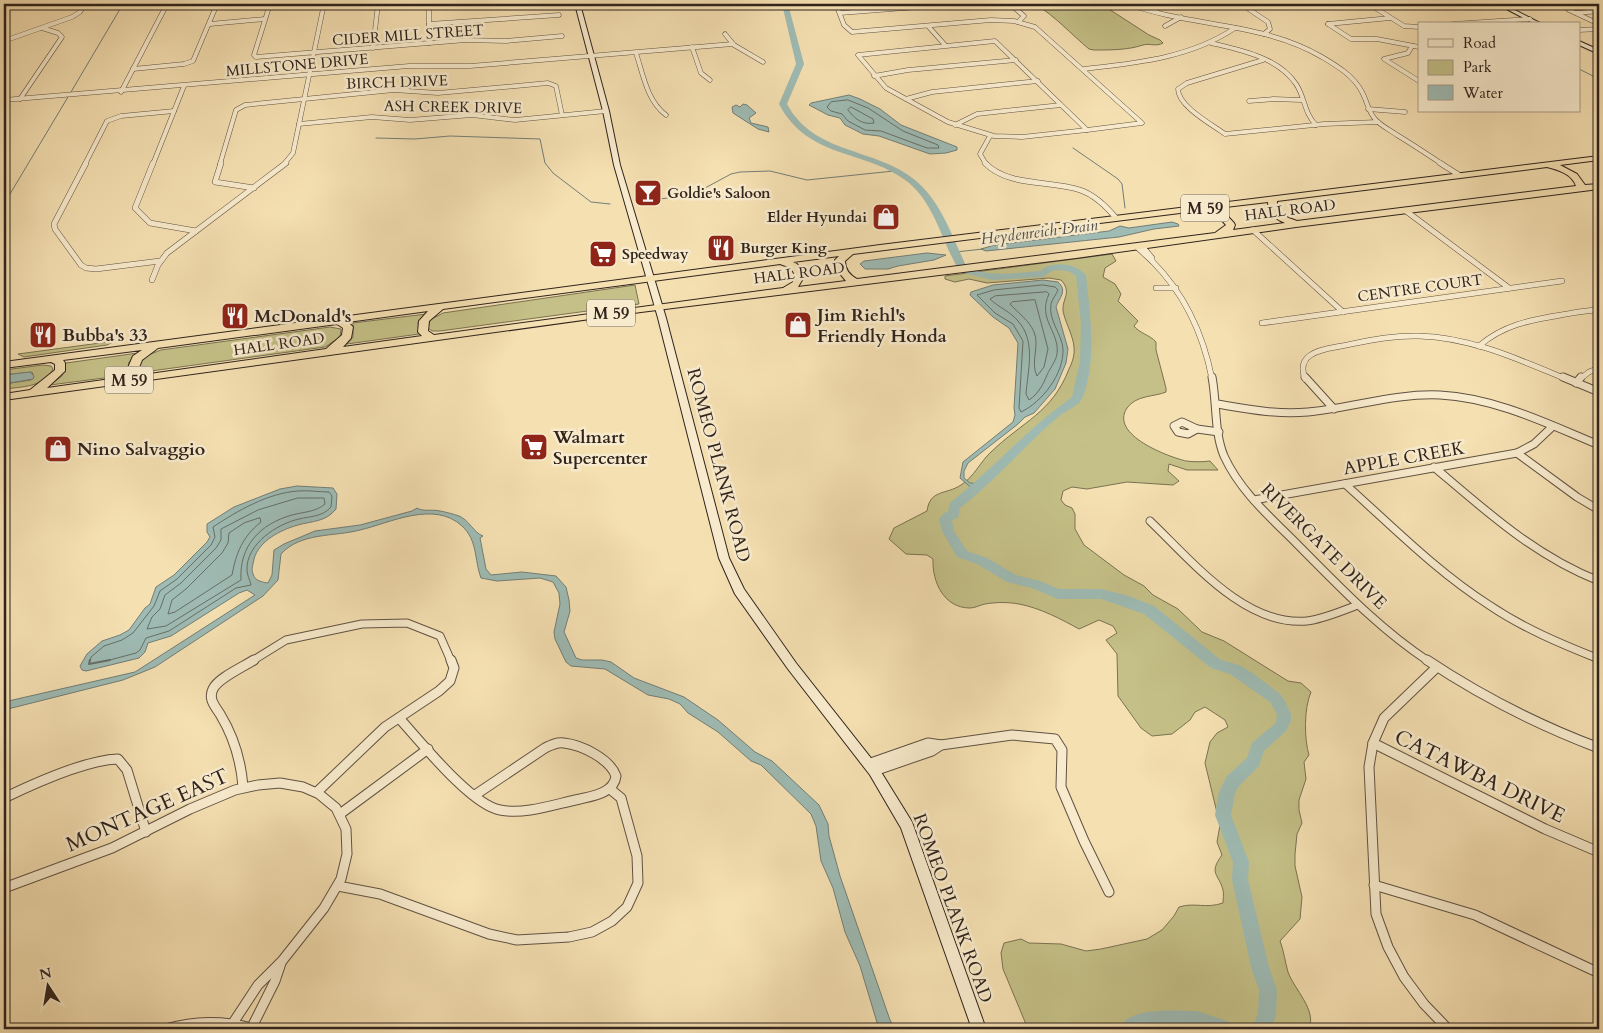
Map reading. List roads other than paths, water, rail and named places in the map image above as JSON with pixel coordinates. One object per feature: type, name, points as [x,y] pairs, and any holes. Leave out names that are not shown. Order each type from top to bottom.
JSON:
[{"type":"highway","name":"HALL ROAD","points":[[4,365],[851,252],[1548,164],[1599,160]]},
{"type":"highway","points":[[1548,164],[1563,169],[1576,178],[1580,182],[1581,188]]},
{"type":"highway","name":"HALL ROAD","points":[[4,398],[658,306],[1139,247],[1219,234],[1599,186]]},
{"type":"highway","points":[[1273,199],[1271,205],[1273,210],[1282,218],[1296,224]]},
{"type":"highway","points":[[1206,208],[1219,212],[1231,225],[1229,229],[1219,234]]},
{"type":"highway","points":[[851,252],[840,260],[839,265],[846,276],[855,282]]},
{"type":"highway","points":[[780,262],[794,266],[800,276],[797,283],[787,290]]},
{"type":"highway","points":[[432,338],[423,332],[423,322],[429,314],[444,306]]},
{"type":"highway","points":[[326,352],[343,343],[348,337],[348,327],[340,320]]},
{"type":"highway","points":[[140,378],[132,370],[135,361],[157,344]]},
{"type":"highway","points":[[26,394],[42,387],[57,375],[61,365],[52,358]]},
{"type":"main road","name":"ROMEO PLANK ROAD","points":[[577,4],[606,111],[620,174],[651,278],[718,539],[728,567],[739,591],[792,666],[871,768],[907,826],[979,1029]]},
{"type":"main road","points":[[1500,4],[1536,22]]},
{"type":"main road","points":[[1580,43],[1599,52]]},
{"type":"street","points":[[4,41],[72,18],[78,14],[85,4]]},
{"type":"street","points":[[121,92],[166,4]]},
{"type":"street","points":[[133,68],[184,64],[193,61],[217,4]]},
{"type":"street","points":[[210,24],[265,19],[270,4]]},
{"type":"street","points":[[152,280],[160,261],[171,249],[289,160],[299,124],[324,4]]},
{"type":"street","points":[[373,48],[378,4]]},
{"type":"street","points":[[429,43],[429,5],[456,4]]},
{"type":"street","points":[[836,4],[844,25],[852,32],[991,20],[1018,22],[1040,30],[1142,123],[1087,130],[1016,138],[990,136],[955,125],[883,86],[859,56],[859,54],[995,41],[1087,130]]},
{"type":"street","points":[[840,13],[957,4]]},
{"type":"street","points":[[1010,4],[1024,16],[1018,22]]},
{"type":"street","points":[[1128,4],[1264,34],[1313,52],[1340,68],[1358,86],[1368,109],[1378,122],[1417,149],[1434,158],[1455,176]]},
{"type":"street","points":[[1153,11],[1172,4]]},
{"type":"street","points":[[1241,4],[1268,22],[1270,29],[1264,34]]},
{"type":"street","points":[[1291,4],[1299,7],[1345,4]]},
{"type":"street","points":[[1369,4],[1406,27],[1418,27]]},
{"type":"street","points":[[1562,4],[1567,9],[1599,24]]},
{"type":"street","points":[[1575,13],[1599,11]]},
{"type":"street","points":[[429,24],[559,15]]},
{"type":"street","points":[[1165,26],[1181,17]]},
{"type":"street","points":[[1485,22],[1527,17]]},
{"type":"street","points":[[1390,18],[1328,24],[1353,40],[1377,39],[1418,47]]},
{"type":"street","name":"CIDER MILL STREET","points":[[265,19],[254,55],[256,57],[471,39],[511,41],[562,36]]},
{"type":"street","points":[[928,26],[945,45]]},
{"type":"street","points":[[20,99],[62,37],[58,33],[42,28]]},
{"type":"street","points":[[1084,69],[1150,61],[1210,43],[1235,28]]},
{"type":"street","points":[[1580,31],[1599,29]]},
{"type":"street","points":[[1590,30],[1599,34]]},
{"type":"street","points":[[726,34],[733,44],[763,62]]},
{"type":"street","points":[[1210,43],[1263,60],[1292,79],[1306,114],[1316,125]]},
{"type":"street","name":"MILLSTONE DRIVE","points":[[4,100],[121,92],[409,66],[470,66],[733,44]]},
{"type":"street","points":[[1412,46],[1411,50],[1405,54],[1384,59],[1418,80]]},
{"type":"street","points":[[692,48],[701,73],[710,80]]},
{"type":"street","points":[[636,53],[651,96],[659,110],[666,115]]},
{"type":"street","points":[[874,76],[908,70],[1016,60]]},
{"type":"street","points":[[1263,60],[1190,82],[1178,89],[1178,96],[1182,102],[1225,134],[1316,125],[1378,122]]},
{"type":"street","points":[[1413,77],[1418,77]]},
{"type":"street","points":[[906,99],[932,92],[1038,81]]},
{"type":"street","name":"BIRCH DRIVE","points":[[254,188],[216,182],[236,110],[242,106],[394,90],[438,93],[553,84],[557,87],[562,115]]},
{"type":"street","points":[[184,86],[135,208],[150,223],[196,231]]},
{"type":"street","points":[[1249,101],[1274,99],[1301,100]]},
{"type":"street","points":[[955,125],[977,114],[1061,105]]},
{"type":"street","points":[[1368,109],[1405,112]]},
{"type":"street","points":[[160,261],[96,269],[86,268],[81,265],[54,227],[107,121],[121,116],[174,111]]},
{"type":"street","name":"ASH CREEK DRIVE","points":[[299,124],[372,117],[410,120],[472,115],[508,120],[606,111]]},
{"type":"street","points":[[990,136],[980,154],[984,162],[991,168],[1015,178],[1068,186],[1086,192],[1100,200],[1116,218]]},
{"type":"street","points":[[1417,149],[1426,159],[1455,176]]},
{"type":"street","points":[[1426,159],[1434,158]]},
{"type":"street","points":[[1406,211],[1508,288]]},
{"type":"street","name":"CENTRE COURT","points":[[1253,230],[1343,312],[1562,281]]},
{"type":"street","name":"RIVERGATE DRIVE","points":[[1139,247],[1148,259],[1165,272],[1176,288],[1204,340],[1211,366],[1221,446],[1242,486],[1254,500],[1358,605],[1396,638],[1438,667],[1510,710],[1599,748]]},
{"type":"street","points":[[1156,288],[1176,288]]},
{"type":"street","points":[[1479,346],[1494,333],[1510,324],[1538,318],[1599,310]]},
{"type":"street","points":[[1262,323],[1343,312]]},
{"type":"street","points":[[1334,409],[1310,386],[1303,374],[1304,363],[1315,352],[1413,336],[1447,339],[1479,346],[1599,392]]},
{"type":"street","points":[[1576,383],[1584,374],[1599,368]]},
{"type":"street","points":[[1217,404],[1290,413],[1334,409],[1413,396],[1449,395],[1495,404],[1599,445]]},
{"type":"street","name":"APPLE CREEK","points":[[1254,500],[1517,453],[1534,444],[1552,427]]},
{"type":"street","points":[[1197,429],[1218,432]]},
{"type":"street","points":[[1517,453],[1577,497],[1599,510]]},
{"type":"street","points":[[1434,467],[1537,551],[1569,569],[1599,581]]},
{"type":"street","points":[[1345,484],[1447,575],[1476,596],[1531,629],[1599,658]]},
{"type":"street","points":[[1150,521],[1231,597],[1257,613],[1283,620],[1306,621],[1358,605]]},
{"type":"street","points":[[242,787],[242,770],[236,743],[212,702],[210,695],[220,681],[286,640],[306,634],[362,624],[407,623],[440,636],[454,668],[450,680],[439,691],[385,727],[317,792]]},
{"type":"street","points":[[1438,667],[1391,711],[1378,729],[1370,757],[1369,783],[1376,914],[1382,934],[1395,965],[1426,1008],[1448,1029]]},
{"type":"street","points":[[399,718],[475,795],[496,810],[510,811],[558,804],[610,789],[617,778],[616,774],[608,766],[586,750],[570,743],[558,742],[545,748],[475,795]]},
{"type":"street","points":[[871,768],[932,751],[941,745],[1011,734],[1035,734],[1055,739],[1059,744],[1062,754],[1061,787],[1108,892]]},
{"type":"street","name":"CATAWBA DRIVE","points":[[1373,743],[1545,829],[1599,852]]},
{"type":"street","points":[[340,814],[428,749]]},
{"type":"street","points":[[4,798],[101,760],[118,759],[124,763],[127,770],[146,832]]},
{"type":"street","name":"MONTAGE EAST","points":[[4,888],[77,862],[242,787],[272,783],[304,787],[317,792],[329,801],[340,814],[347,833],[346,862],[338,886],[326,905],[282,961],[264,979],[231,1026]]},
{"type":"street","points":[[338,886],[380,894],[489,934],[517,940],[569,937],[592,932],[612,921],[627,907],[638,883],[637,856],[621,798],[610,789]]},
{"type":"street","points":[[1374,885],[1475,915],[1599,973]]},
{"type":"street","name":"MONTAGE EAST","points":[[252,1029],[276,981],[282,961]]},
{"type":"street","points":[[165,1029],[210,1020],[252,1029]]},
{"type":"water","points":[[849,95],[880,109],[901,125],[957,147],[957,150],[930,154],[879,136],[863,134],[845,125],[840,118],[828,115],[809,105]]},
{"type":"water","points":[[743,104],[756,113],[749,118],[751,123],[768,127],[769,132],[758,129],[733,113],[732,107],[736,105],[740,107]]},
{"type":"water","points":[[1172,222],[1179,226],[1154,229],[1119,237],[986,251],[981,249],[995,245],[1109,231],[1120,226],[1129,228]]},
{"type":"water","points":[[927,253],[946,255],[934,260],[888,269],[865,269],[860,264],[864,261]]},
{"type":"water","points":[[1043,280],[1058,282],[1063,291],[1056,307],[1068,349],[1066,363],[1055,389],[1034,413],[1025,417],[968,463],[964,471],[964,478],[970,483],[982,484],[975,491],[960,478],[963,462],[1013,422],[1015,415],[1018,343],[1009,328],[993,317],[970,295],[971,292],[993,285]]},
{"type":"water","points":[[30,372],[34,376],[33,379],[4,384],[4,375]]},
{"type":"water","points":[[297,486],[333,488],[337,494],[336,509],[323,519],[284,530],[265,542],[260,547],[252,567],[252,572],[257,580],[268,583],[272,575],[274,550],[315,531],[360,525],[417,508],[437,510],[459,516],[483,536],[480,538],[486,569],[491,575],[522,572],[556,576],[566,587],[570,611],[564,632],[576,658],[611,662],[634,678],[684,697],[718,720],[755,752],[772,761],[819,805],[828,824],[829,836],[840,876],[890,1020],[895,1029],[879,1029],[860,966],[845,932],[833,888],[821,861],[816,826],[811,814],[761,765],[751,761],[718,732],[688,713],[680,704],[669,699],[648,695],[605,669],[571,666],[566,662],[555,639],[554,632],[560,604],[559,593],[553,582],[540,578],[497,581],[481,578],[471,538],[462,526],[451,518],[425,514],[412,516],[360,530],[318,536],[298,542],[281,554],[278,580],[263,596],[155,667],[123,680],[4,710],[4,702],[135,672],[255,595],[247,590],[239,593],[171,636],[148,643],[145,652],[139,658],[86,671],[82,670],[80,666],[87,654],[102,641],[129,630],[150,604],[156,587],[174,575],[207,542],[210,537],[207,532],[207,524],[234,507],[280,489]]},
{"type":"waterway","points":[[71,92],[123,4]]},
{"type":"waterway","points":[[785,4],[800,64],[783,104],[791,119],[802,130],[817,140],[887,166],[902,174],[913,183],[932,205],[963,270],[982,276],[1002,277],[1043,274],[1049,268],[1062,267],[1074,270],[1081,275],[1086,323],[1085,361],[1077,398],[1055,414],[982,484],[954,506],[954,515],[948,516],[945,519],[948,531],[962,554],[982,561],[1012,579],[1035,584],[1058,594],[1101,594],[1124,600],[1149,610],[1216,664],[1234,669],[1249,678],[1275,698],[1280,705],[1284,714],[1284,721],[1281,727],[1257,748],[1254,761],[1233,781],[1227,792],[1223,815],[1241,862],[1240,880],[1260,967],[1268,990],[1267,1017],[1260,1029]]},
{"type":"waterway","points":[[1580,70],[1599,79]]},
{"type":"waterway","points":[[4,204],[68,97]]},
{"type":"waterway","points":[[376,138],[415,139],[450,136],[540,139],[545,163],[553,173],[591,202],[610,204]]},
{"type":"waterway","name":"Heydenreich Drain","points":[[1073,148],[1118,179],[1122,184],[1125,208]]},
{"type":"waterway","points":[[643,201],[692,195],[731,174],[740,172],[770,171],[807,180],[894,171]]},
{"type":"waterway","name":"Heydenreich Drain","points":[[956,252],[983,249]]},
{"type":"waterway","points":[[4,274],[8,288],[4,307]]},
{"type":"waterway","points":[[1128,1029],[1135,1024],[1149,1021],[1197,1020],[1223,1029]]},
{"type":"place","name":"Goldie's Saloon","points":[[648,193]]},
{"type":"place","name":"Elder Hyundai","points":[[886,217]]},
{"type":"place","name":"Burger King","points":[[721,248]]},
{"type":"place","name":"Speedway","points":[[603,254]]},
{"type":"place","name":"McDonald's","points":[[235,316]]},
{"type":"place","name":"Jim Riehl's Friendly Honda","points":[[798,325]]},
{"type":"place","name":"Bubba's 33","points":[[43,335]]},
{"type":"place","name":"Walmart Supercenter","points":[[534,447]]},
{"type":"place","name":"Nino Salvaggio","points":[[58,449]]}]
